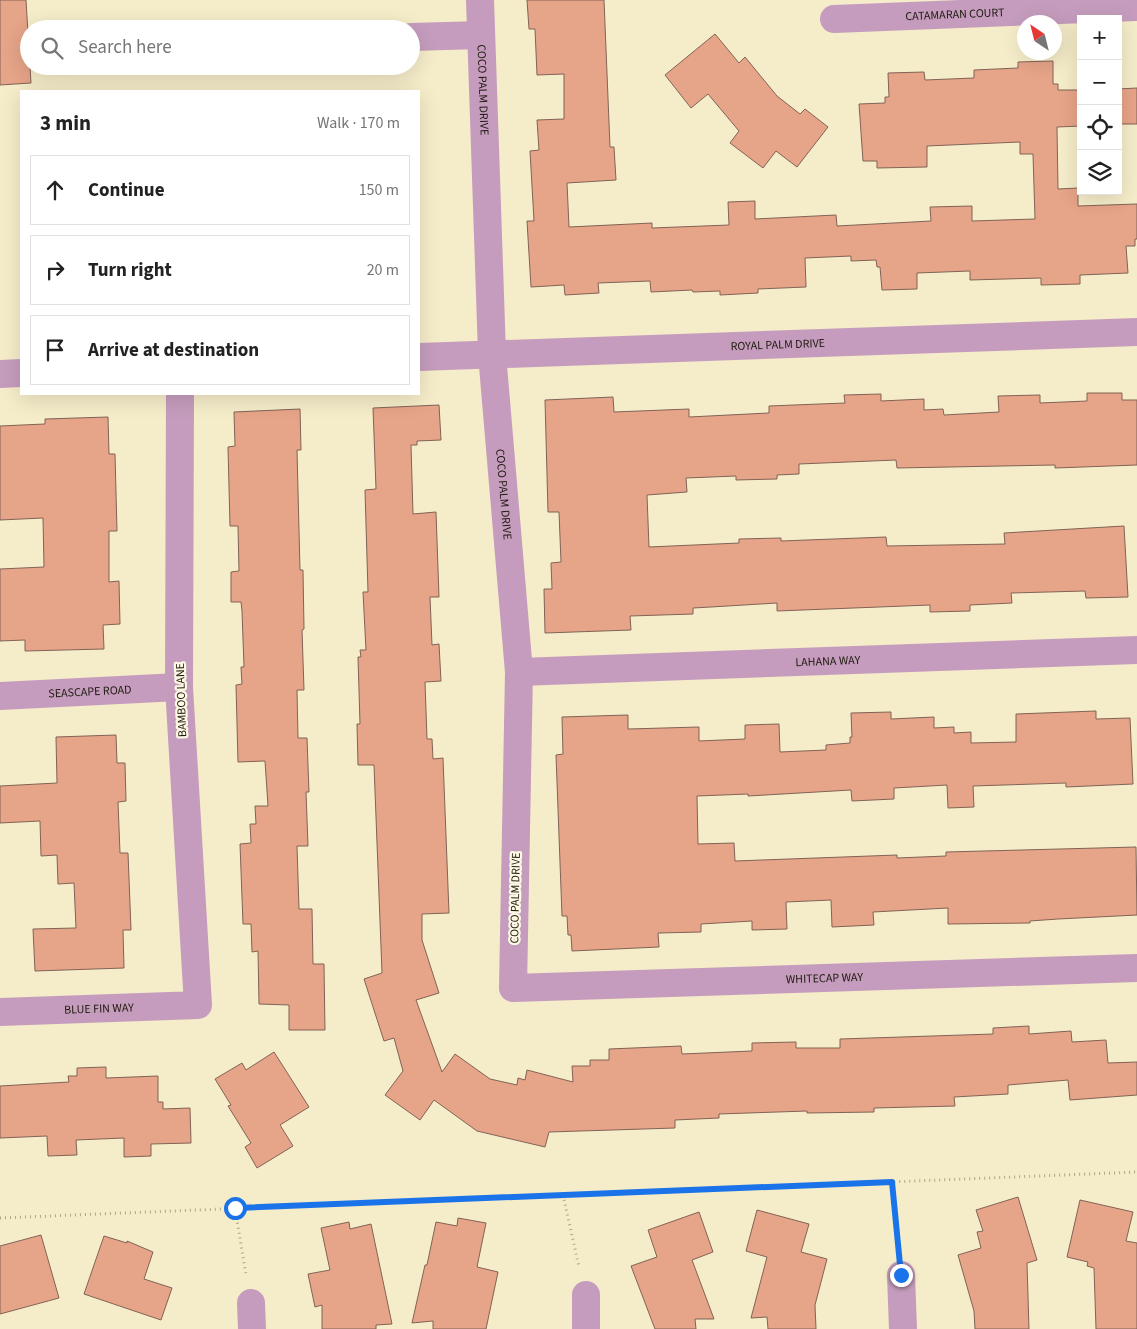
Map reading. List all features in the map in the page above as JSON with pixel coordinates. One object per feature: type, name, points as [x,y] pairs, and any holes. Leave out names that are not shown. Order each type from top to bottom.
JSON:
[{"type":"street","name":"COCO PALM DRIVE","points":[[480,0],[492,354],[518,672],[513,988]]},
{"type":"street","name":"CATAMARAN COURT","points":[[834,20],[1137,6]]},
{"type":"street","points":[[420,36],[481,35]]},
{"type":"street","name":"ROYAL PALM DRIVE","points":[[420,357],[1137,332]]},
{"type":"street","points":[[0,374],[20,373]]},
{"type":"street","name":"BAMBOO LANE","points":[[180,395],[179,687],[198,1005]]},
{"type":"street","name":"LAHANA WAY","points":[[518,672],[1137,650]]},
{"type":"street","name":"SEASCAPE ROAD","points":[[0,696],[179,687]]},
{"type":"street","name":"WHITECAP WAY","points":[[513,988],[1137,968]]},
{"type":"street","name":"BLUE FIN WAY","points":[[0,1012],[198,1005]]},
{"type":"street","points":[[901,1275],[903,1329]]},
{"type":"street","points":[[586,1295],[586,1329]]},
{"type":"path","points":[[0,1218],[1137,1172]]},
{"type":"path","points":[[892,1182],[901,1275]]},
{"type":"path","points":[[563,1195],[586,1295]]},
{"type":"path","points":[[235,1208],[251,1316]]},
{"type":"building","points":[[0,0],[26,0],[27,20],[20,20],[20,75],[31,75],[31,83],[0,85]]},
{"type":"building","points":[[527,0],[604,0],[610,147],[614,147],[616,180],[567,183],[569,227],[652,223],[652,228],[729,225],[728,202],[755,201],[755,219],[836,215],[837,226],[931,221],[930,207],[972,206],[972,221],[1035,219],[1033,154],[1020,154],[1020,142],[927,146],[927,167],[877,168],[877,161],[863,161],[859,104],[885,103],[885,97],[889,97],[888,73],[924,72],[925,80],[974,78],[974,70],[1018,68],[1018,62],[1053,61],[1053,84],[1058,84],[1058,90],[1077,90],[1077,126],[1057,127],[1058,189],[1077,188],[1078,206],[1137,204],[1137,239],[1135,239],[1135,246],[1126,246],[1128,273],[1080,275],[1080,284],[1041,285],[1041,278],[970,280],[970,271],[917,273],[917,289],[882,290],[880,267],[877,267],[876,260],[851,261],[851,256],[805,258],[806,287],[758,289],[758,293],[720,295],[720,291],[693,292],[692,290],[651,292],[650,281],[598,283],[599,293],[565,295],[564,285],[531,287],[527,221],[534,221],[530,151],[539,150],[537,120],[564,119],[564,74],[537,75],[535,29],[529,29]]},
{"type":"building","points":[[715,34],[739,63],[745,57],[777,96],[800,114],[805,109],[828,127],[797,167],[776,151],[763,168],[730,143],[739,131],[708,94],[691,108],[665,75]]},
{"type":"building","points":[[1137,88],[1137,124],[1122,124],[1122,89]]},
{"type":"building","points":[[1087,393],[1122,393],[1122,400],[1137,400],[1137,465],[1055,468],[1055,465],[897,468],[896,460],[799,464],[799,474],[777,475],[777,479],[736,480],[736,476],[686,478],[687,492],[647,495],[649,547],[739,543],[739,539],[781,538],[781,541],[886,537],[887,546],[1005,544],[1004,533],[1124,526],[1128,597],[1086,598],[1085,591],[1011,593],[1012,603],[970,605],[970,611],[930,612],[930,605],[777,611],[777,603],[693,608],[693,614],[630,616],[631,630],[545,633],[544,589],[552,589],[551,563],[561,562],[559,512],[548,512],[545,400],[613,397],[614,412],[689,409],[689,417],[769,413],[769,406],[845,403],[844,395],[881,394],[881,401],[924,399],[924,410],[943,409],[944,415],[999,412],[998,396],[1040,395],[1040,403],[1087,401]]},
{"type":"building","points":[[439,405],[441,440],[417,441],[417,445],[411,445],[413,514],[436,512],[439,597],[430,597],[432,645],[439,644],[441,681],[425,682],[427,739],[432,739],[433,759],[443,758],[449,913],[422,914],[422,940],[439,993],[416,1000],[442,1072],[455,1054],[490,1079],[517,1085],[518,1078],[525,1080],[527,1070],[573,1082],[572,1066],[590,1066],[590,1060],[609,1060],[609,1049],[681,1046],[682,1054],[752,1051],[752,1043],[796,1042],[796,1048],[840,1048],[840,1039],[993,1034],[993,1028],[1029,1026],[1029,1034],[1071,1031],[1072,1042],[1106,1040],[1108,1063],[1137,1062],[1137,1095],[1070,1100],[1068,1080],[1008,1085],[1008,1094],[954,1097],[955,1106],[874,1108],[874,1112],[807,1113],[807,1111],[719,1114],[719,1118],[675,1120],[675,1128],[549,1132],[545,1147],[477,1131],[434,1100],[420,1120],[385,1095],[403,1071],[394,1038],[384,1041],[364,979],[382,973],[374,765],[358,765],[357,724],[360,724],[358,657],[361,657],[360,650],[366,650],[363,592],[368,592],[365,490],[376,489],[373,408]]},
{"type":"building","points":[[300,409],[301,450],[297,450],[300,570],[303,570],[304,690],[297,690],[298,738],[307,738],[309,792],[306,792],[308,846],[297,846],[299,909],[312,909],[313,964],[324,964],[325,1030],[289,1030],[289,1005],[259,1004],[258,951],[252,952],[251,924],[243,924],[240,844],[251,843],[250,824],[256,824],[255,806],[268,806],[265,761],[238,762],[236,685],[242,684],[241,667],[244,667],[241,602],[231,602],[231,572],[239,571],[238,526],[230,526],[228,447],[235,446],[234,412]]},
{"type":"building","points":[[108,417],[109,454],[115,454],[117,531],[109,531],[109,582],[119,581],[120,624],[103,625],[104,649],[25,651],[25,640],[0,641],[0,569],[44,567],[43,518],[0,520],[0,426],[45,424],[45,419]]},
{"type":"building","points":[[1096,711],[1096,719],[1130,718],[1133,784],[1066,787],[1066,783],[973,786],[974,807],[948,808],[947,785],[894,788],[894,799],[852,801],[851,790],[748,796],[748,794],[697,796],[698,844],[734,843],[735,861],[897,855],[897,858],[946,856],[946,852],[1136,847],[1137,915],[1030,921],[1030,923],[948,924],[948,908],[873,912],[874,925],[832,927],[831,900],[786,902],[787,929],[752,930],[752,921],[701,924],[701,932],[658,933],[659,947],[572,951],[571,935],[568,935],[567,916],[562,916],[556,755],[563,754],[562,717],[628,715],[628,729],[699,727],[699,741],[745,739],[745,725],[779,724],[780,752],[826,750],[826,745],[850,743],[850,737],[852,737],[851,713],[891,712],[891,719],[934,717],[934,728],[954,727],[954,733],[971,732],[971,743],[1016,742],[1016,714]]},
{"type":"building","points":[[116,735],[117,763],[125,763],[126,801],[118,802],[120,853],[128,853],[131,930],[123,930],[124,968],[35,971],[33,929],[76,928],[74,883],[58,884],[57,855],[41,856],[40,821],[0,823],[0,786],[57,783],[56,737]]},
{"type":"building","points":[[274,1052],[309,1107],[280,1125],[293,1146],[257,1168],[245,1147],[251,1143],[228,1106],[231,1105],[215,1079],[242,1063],[246,1070]]},
{"type":"building","points":[[106,1067],[106,1078],[158,1076],[158,1102],[163,1102],[163,1109],[190,1108],[191,1143],[151,1144],[151,1156],[124,1157],[124,1138],[76,1140],[77,1155],[48,1156],[47,1136],[0,1138],[0,1086],[69,1082],[68,1076],[77,1076],[77,1068]]},
{"type":"building","points":[[1018,1197],[1037,1260],[1027,1263],[1029,1329],[975,1329],[974,1311],[958,1255],[981,1248],[977,1232],[983,1231],[976,1210]]},
{"type":"building","points":[[1080,1200],[1133,1212],[1126,1241],[1137,1243],[1137,1329],[1096,1329],[1094,1268],[1087,1266],[1088,1262],[1067,1257]]},
{"type":"building","points":[[757,1210],[809,1224],[801,1252],[827,1259],[815,1305],[816,1329],[768,1329],[767,1317],[751,1318],[767,1257],[746,1251]]},
{"type":"building","points":[[699,1212],[713,1252],[692,1260],[714,1319],[695,1319],[696,1329],[655,1329],[631,1266],[657,1257],[648,1230]]},
{"type":"building","points":[[458,1218],[486,1223],[477,1267],[498,1272],[486,1329],[433,1329],[433,1321],[412,1323],[436,1222],[457,1226]]},
{"type":"building","points":[[349,1222],[350,1229],[371,1224],[392,1324],[376,1325],[376,1329],[322,1329],[322,1305],[315,1307],[308,1274],[330,1270],[321,1228]]},
{"type":"building","points":[[41,1235],[59,1298],[0,1314],[0,1246]]},
{"type":"building","points":[[104,1236],[127,1243],[127,1241],[153,1252],[144,1279],[172,1288],[161,1320],[84,1294]]},
{"type":"route","points":[[235,1208],[892,1182],[901,1275]]}]
